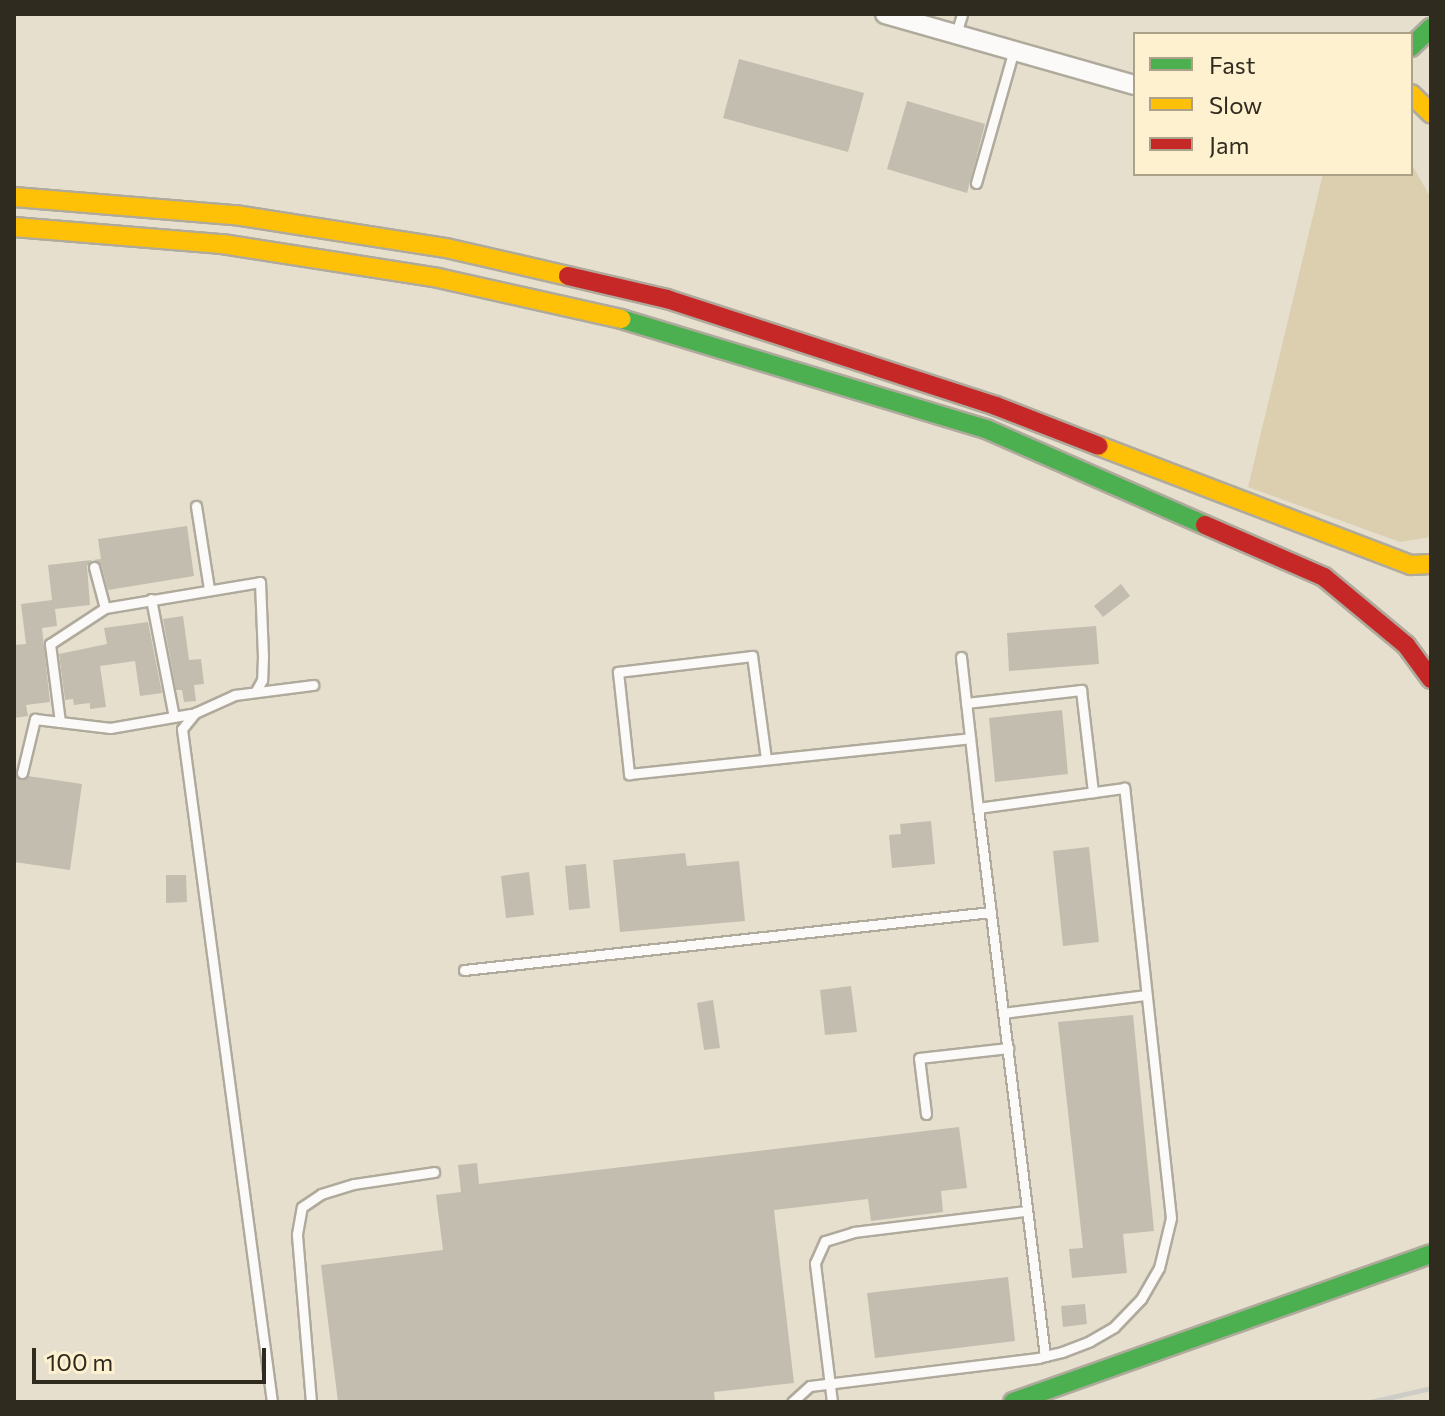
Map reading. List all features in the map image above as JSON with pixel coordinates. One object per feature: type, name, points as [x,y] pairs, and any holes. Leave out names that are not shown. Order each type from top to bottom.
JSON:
[{"type":"main road","points":[[1413,45],[1431,28]]},
{"type":"main road","points":[[14,197],[250,218],[446,248],[667,299],[996,406],[1411,565],[1431,564]]},
{"type":"main road","points":[[14,227],[222,244],[438,278],[654,326],[986,429],[1324,577],[1406,645],[1431,679]]},
{"type":"main road","points":[[1013,1402],[1431,1254]]},
{"type":"street","points":[[885,14],[1133,84]]},
{"type":"lane","points":[[956,34],[962,14]]},
{"type":"lane","points":[[976,183],[1014,50]]},
{"type":"lane","points":[[196,506],[209,589]]},
{"type":"lane","points":[[94,567],[105,608]]},
{"type":"lane","points":[[60,722],[50,644],[105,608],[260,582],[263,668],[256,691]]},
{"type":"lane","points":[[151,599],[174,717]]},
{"type":"lane","points":[[766,759],[752,656],[618,672],[629,774],[970,738]]},
{"type":"lane","points":[[961,657],[1045,1356]]},
{"type":"lane","points":[[22,773],[35,719],[110,728],[195,713],[256,691],[313,685]]},
{"type":"lane","points":[[966,703],[1081,690],[1093,792]]},
{"type":"lane","points":[[195,713],[184,721],[182,737],[272,1402]]},
{"type":"lane","points":[[792,1402],[800,1391],[829,1384],[1045,1356],[1090,1341],[1114,1327],[1141,1299],[1168,1243],[1171,1218],[1124,788],[978,808]]},
{"type":"lane","points":[[464,970],[991,912]]},
{"type":"lane","points":[[1003,1013],[1146,995]]},
{"type":"lane","points":[[926,1114],[919,1058],[1008,1048]]},
{"type":"lane","points":[[311,1402],[297,1234],[302,1207],[321,1194],[354,1184],[434,1172]]},
{"type":"lane","points":[[832,1402],[815,1263],[825,1241],[854,1232],[1026,1211]]},
{"type":"shaded area","points":[[1413,166],[1431,198],[1431,537],[1400,542],[1248,487],[1323,176],[1413,176]]},
{"type":"building","points":[[739,59],[864,93],[848,152],[723,118]]},
{"type":"building","points":[[907,101],[985,124],[967,193],[887,169]]},
{"type":"building","points":[[187,526],[194,576],[108,590],[101,564],[93,560],[101,559],[98,539]]},
{"type":"building","points":[[92,560],[87,566],[90,605],[55,609],[57,626],[42,628],[50,702],[26,705],[28,716],[14,718],[14,645],[26,644],[21,604],[52,600],[48,565]]},
{"type":"building","points":[[1121,584],[1130,596],[1103,617],[1094,606]]},
{"type":"building","points":[[183,616],[189,660],[201,659],[204,684],[194,685],[196,701],[184,702],[182,690],[176,690],[163,619]]},
{"type":"building","points":[[148,622],[162,693],[140,696],[135,661],[100,666],[106,707],[90,709],[90,703],[74,705],[73,699],[65,700],[59,654],[107,644],[104,628]]},
{"type":"building","points":[[1096,626],[1099,664],[1009,671],[1007,633]]},
{"type":"building","points":[[1062,710],[1068,774],[995,782],[989,718]]},
{"type":"building","points":[[14,775],[21,780],[28,776],[82,784],[70,870],[14,862]]},
{"type":"building","points":[[931,821],[935,864],[892,868],[889,835],[901,834],[900,824]]},
{"type":"building","points":[[1089,847],[1099,942],[1063,946],[1053,851]]},
{"type":"building","points":[[685,853],[687,866],[739,861],[745,921],[620,932],[613,860]]},
{"type":"building","points":[[586,864],[590,908],[569,910],[565,866]]},
{"type":"building","points":[[529,872],[534,915],[506,918],[501,876]]},
{"type":"building","points":[[166,875],[186,875],[187,902],[166,903]]},
{"type":"building","points":[[851,986],[857,1032],[825,1035],[820,990]]},
{"type":"building","points":[[713,1000],[720,1048],[704,1050],[697,1003]]},
{"type":"building","points":[[1133,1015],[1154,1231],[1123,1234],[1127,1273],[1072,1278],[1069,1249],[1083,1248],[1058,1022]]},
{"type":"building","points":[[959,1127],[967,1188],[941,1191],[943,1212],[871,1221],[868,1199],[774,1210],[794,1383],[714,1392],[715,1402],[338,1402],[321,1265],[443,1250],[436,1195],[461,1192],[458,1165],[477,1163],[479,1184]]},
{"type":"building","points":[[1008,1277],[1015,1341],[875,1358],[867,1293]]},
{"type":"building","points":[[1085,1304],[1087,1324],[1063,1327],[1061,1306]]},
{"type":"railway","points":[[1370,1402],[1431,1388]]},
{"type":"traffic: fast","points":[[1413,45],[1431,28]]},
{"type":"traffic: fast","points":[[621,319],[986,429],[1205,525]]},
{"type":"traffic: fast","points":[[1013,1402],[1431,1254]]},
{"type":"traffic: slow","points":[[1413,96],[1431,113]]},
{"type":"traffic: slow","points":[[14,197],[235,215],[446,248],[568,276]]},
{"type":"traffic: slow","points":[[14,227],[222,244],[438,278],[621,319]]},
{"type":"traffic: slow","points":[[1099,446],[1411,565],[1431,564]]},
{"type":"traffic: jam","points":[[568,276],[667,299],[996,406],[1099,446]]},
{"type":"traffic: jam","points":[[1205,525],[1324,577],[1406,645],[1431,679]]}]
